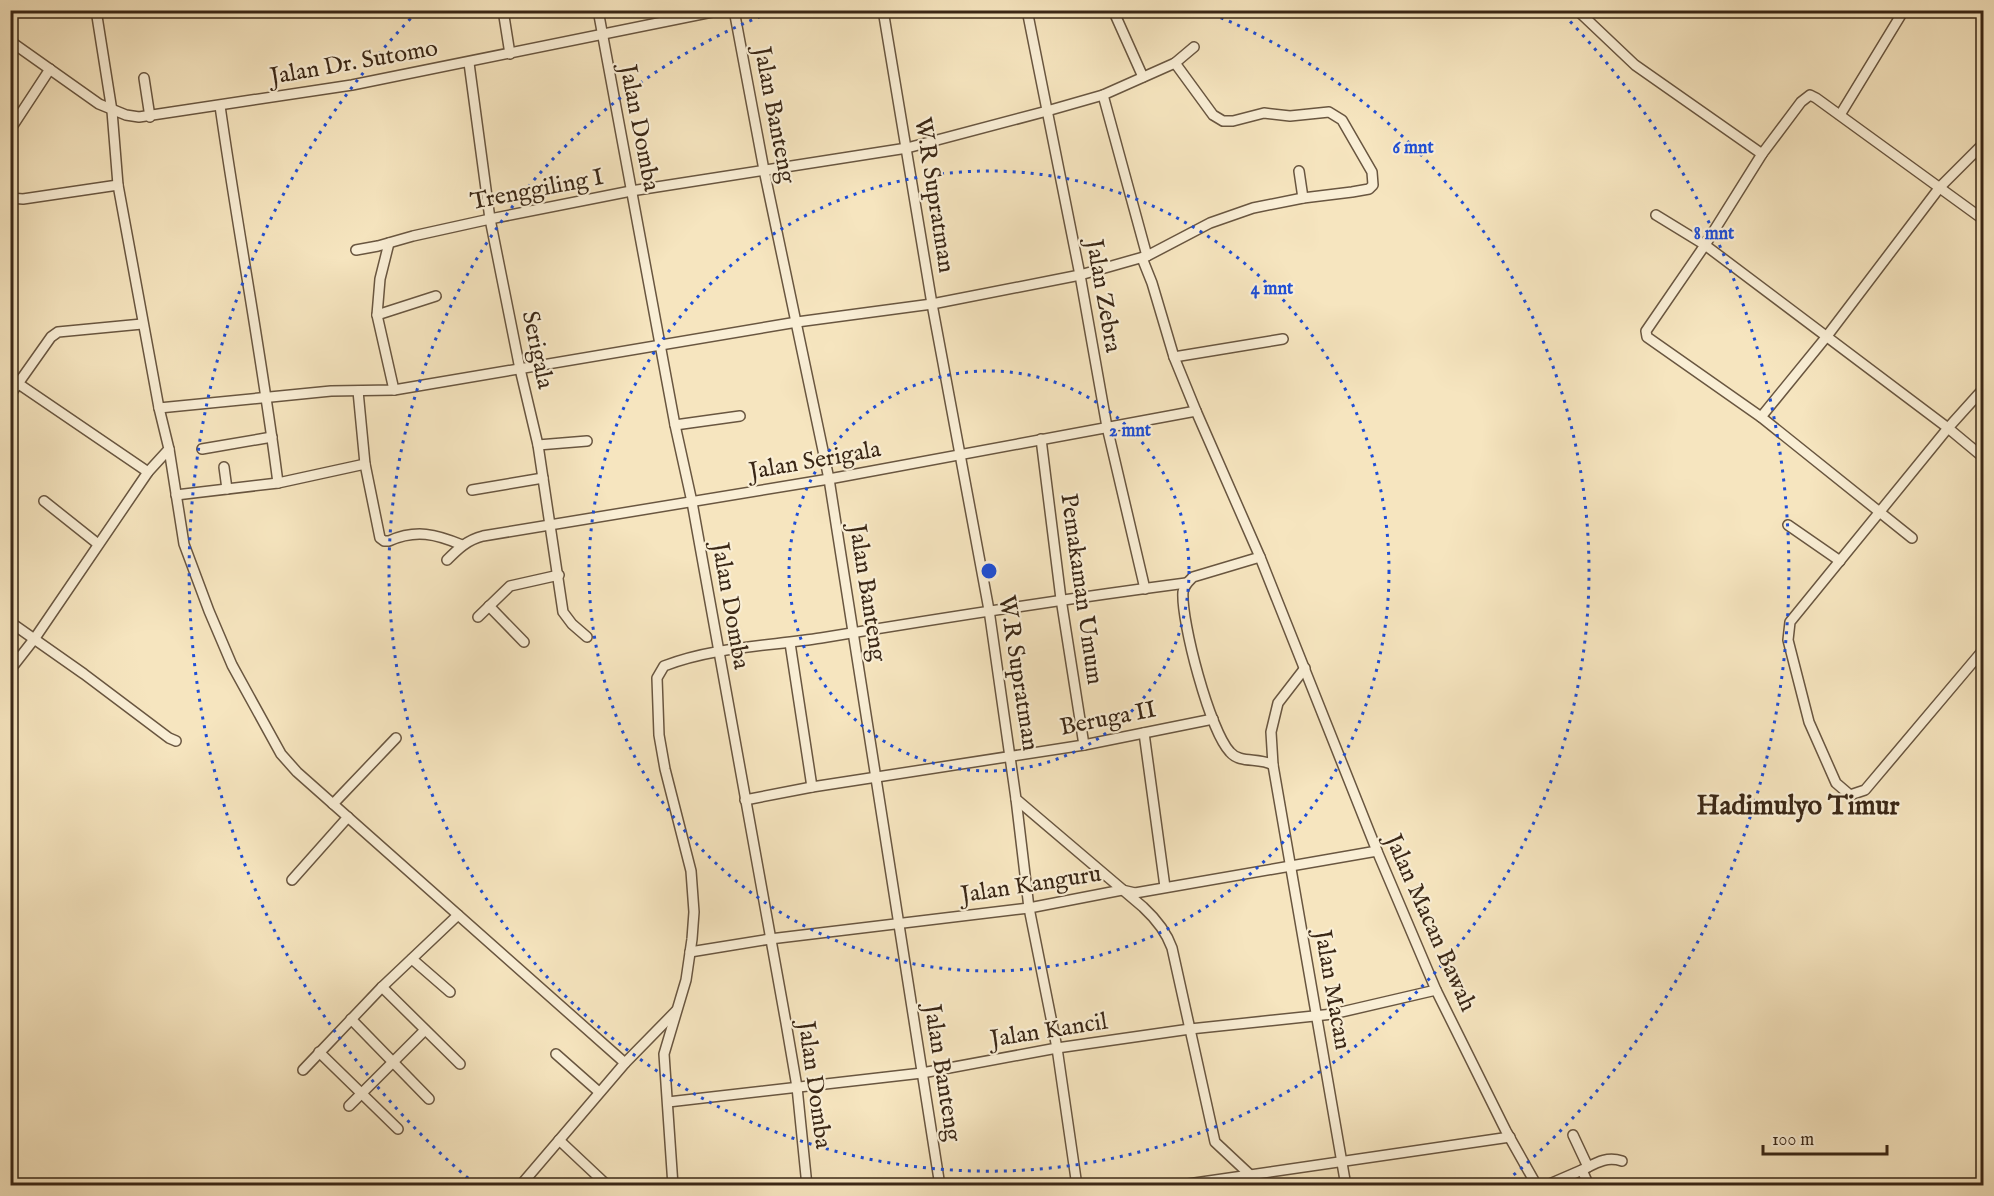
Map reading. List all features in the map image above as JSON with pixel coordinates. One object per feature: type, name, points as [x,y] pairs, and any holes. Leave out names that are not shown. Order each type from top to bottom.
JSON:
[{"type":"street","points":[[96,10],[112,111],[118,185],[142,324],[169,449],[180,528],[187,554],[232,665],[281,754],[297,772],[625,1063]]},
{"type":"street","points":[[502,10],[510,54]]},
{"type":"street","name":"Jalan Domba","points":[[598,10],[660,347],[692,502],[770,939],[796,1087],[807,1185]]},
{"type":"street","name":"Jalan Dr. Sutomo","points":[[10,41],[99,104],[126,116],[150,117],[352,85],[722,10]]},
{"type":"street","name":"Jalan Banteng","points":[[734,10],[764,170],[829,479],[940,1185]]},
{"type":"street","name":"W.R Supratman","points":[[883,10],[932,304],[989,610],[1011,756],[1029,908],[1057,1048],[1077,1185]]},
{"type":"street","name":"Jalan Zebra","points":[[1027,10],[1080,274],[1107,427],[1145,589]]},
{"type":"street","points":[[1113,10],[1143,77]]},
{"type":"street","points":[[1577,10],[1635,65],[1762,154]]},
{"type":"street","points":[[1840,115],[1904,10]]},
{"type":"street","name":"Trenggiling I","points":[[356,250],[490,219],[631,191],[907,148],[1103,95],[1175,63],[1194,46]]},
{"type":"street","name":"Serigala","points":[[469,63],[490,219],[538,446],[564,612],[572,624],[587,637]]},
{"type":"street","points":[[159,408],[331,391],[394,390],[660,347],[797,322],[932,304],[1080,274],[1144,257],[1232,214],[1303,198],[1370,189],[1374,185],[1372,172],[1342,120],[1329,112],[1290,116],[1264,113],[1233,121],[1223,121],[1213,115],[1175,63]]},
{"type":"street","points":[[10,130],[50,69]]},
{"type":"street","points":[[144,78],[150,117]]},
{"type":"street","name":"Jalan Macan Bawah","points":[[1103,95],[1144,257],[1174,357],[1260,557],[1377,851],[1436,990],[1510,1137],[1537,1185]]},
{"type":"street","points":[[1912,538],[1761,417],[1647,337],[1646,331],[1705,245],[1762,154],[1806,97],[1816,98],[1983,220]]},
{"type":"street","points":[[220,106],[267,398],[278,483]]},
{"type":"street","points":[[1761,417],[1827,336],[1940,187],[1983,143]]},
{"type":"street","points":[[1299,171],[1303,198]]},
{"type":"street","points":[[10,198],[23,199],[118,185]]},
{"type":"street","points":[[1656,215],[1705,245],[1948,428],[1983,458]]},
{"type":"street","points":[[389,243],[380,279],[377,315],[394,390]]},
{"type":"street","points":[[377,315],[436,296]]},
{"type":"street","points":[[10,395],[15,381],[51,337],[58,332],[142,324]]},
{"type":"street","points":[[1174,357],[1283,339]]},
{"type":"street","points":[[15,381],[148,472]]},
{"type":"street","points":[[1983,388],[1790,622],[1788,640],[1809,722],[1836,783],[1850,795],[1865,790],[1983,649]]},
{"type":"street","points":[[357,391],[365,464],[380,538],[384,541],[420,533],[445,538],[462,545]]},
{"type":"street","name":"Jalan Serigala","points":[[447,560],[471,539],[483,536],[550,523],[829,479],[1196,411]]},
{"type":"street","points":[[675,425],[740,416]]},
{"type":"street","points":[[202,449],[272,437]]},
{"type":"street","name":"Pemakaman Umum","points":[[1041,439],[1061,599],[1084,745]]},
{"type":"street","points":[[538,446],[587,441]]},
{"type":"street","points":[[10,670],[35,638],[148,472],[169,449]]},
{"type":"street","points":[[176,495],[278,483],[365,464]]},
{"type":"street","points":[[224,467],[227,489]]},
{"type":"street","points":[[472,490],[543,478]]},
{"type":"street","points":[[44,501],[98,544]]},
{"type":"street","points":[[1788,525],[1840,561]]},
{"type":"street","points":[[673,1185],[664,1054],[686,980],[693,912],[691,871],[662,754],[657,678],[664,666],[718,652],[790,643],[1061,599],[1186,583],[1193,578],[1260,557]]},
{"type":"street","points":[[478,617],[510,586],[559,575]]},
{"type":"street","points":[[1186,583],[1183,591],[1185,609],[1199,680],[1213,719],[1231,754],[1239,759],[1266,761],[1273,765]]},
{"type":"street","points":[[489,606],[524,642]]},
{"type":"street","points":[[10,622],[35,638],[168,738],[176,741]]},
{"type":"street","points":[[790,643],[812,787]]},
{"type":"street","name":"Jalan Macan","points":[[1305,668],[1278,703],[1271,732],[1273,765],[1346,1185]]},
{"type":"street","name":"Beruga II","points":[[745,800],[877,776],[1084,745],[1213,719]]},
{"type":"street","points":[[1144,733],[1166,887]]},
{"type":"street","points":[[333,804],[396,738]]},
{"type":"street","points":[[1016,799],[1153,915],[1167,935],[1215,1142],[1262,1185]]},
{"type":"street","points":[[292,879],[348,817]]},
{"type":"street","name":"Jalan Kanguru","points":[[690,952],[770,939],[1029,908],[1122,890],[1135,893],[1377,851]]},
{"type":"street","points":[[303,1070],[382,987],[458,915]]},
{"type":"street","points":[[412,959],[450,992]]},
{"type":"street","points":[[382,987],[460,1064]]},
{"type":"street","name":"Jalan Kancil","points":[[668,1102],[922,1073],[1057,1048],[1190,1029],[1333,1014],[1436,990]]},
{"type":"street","points":[[520,1185],[625,1063],[678,1009]]},
{"type":"street","points":[[351,1019],[429,1099]]},
{"type":"street","points":[[349,1106],[425,1030]]},
{"type":"street","points":[[320,1052],[398,1129]]},
{"type":"street","points":[[556,1054],[599,1092]]},
{"type":"street","points":[[1572,1135],[1589,1185]]},
{"type":"street","points":[[1174,1185],[1207,1183],[1249,1174],[1510,1137]]},
{"type":"street","points":[[559,1140],[608,1185]]},
{"type":"street","points":[[1545,1185],[1608,1158],[1622,1161]]},
{"type":"district","name":"Hadimulyo Timur","points":[[1798,807]]}]
